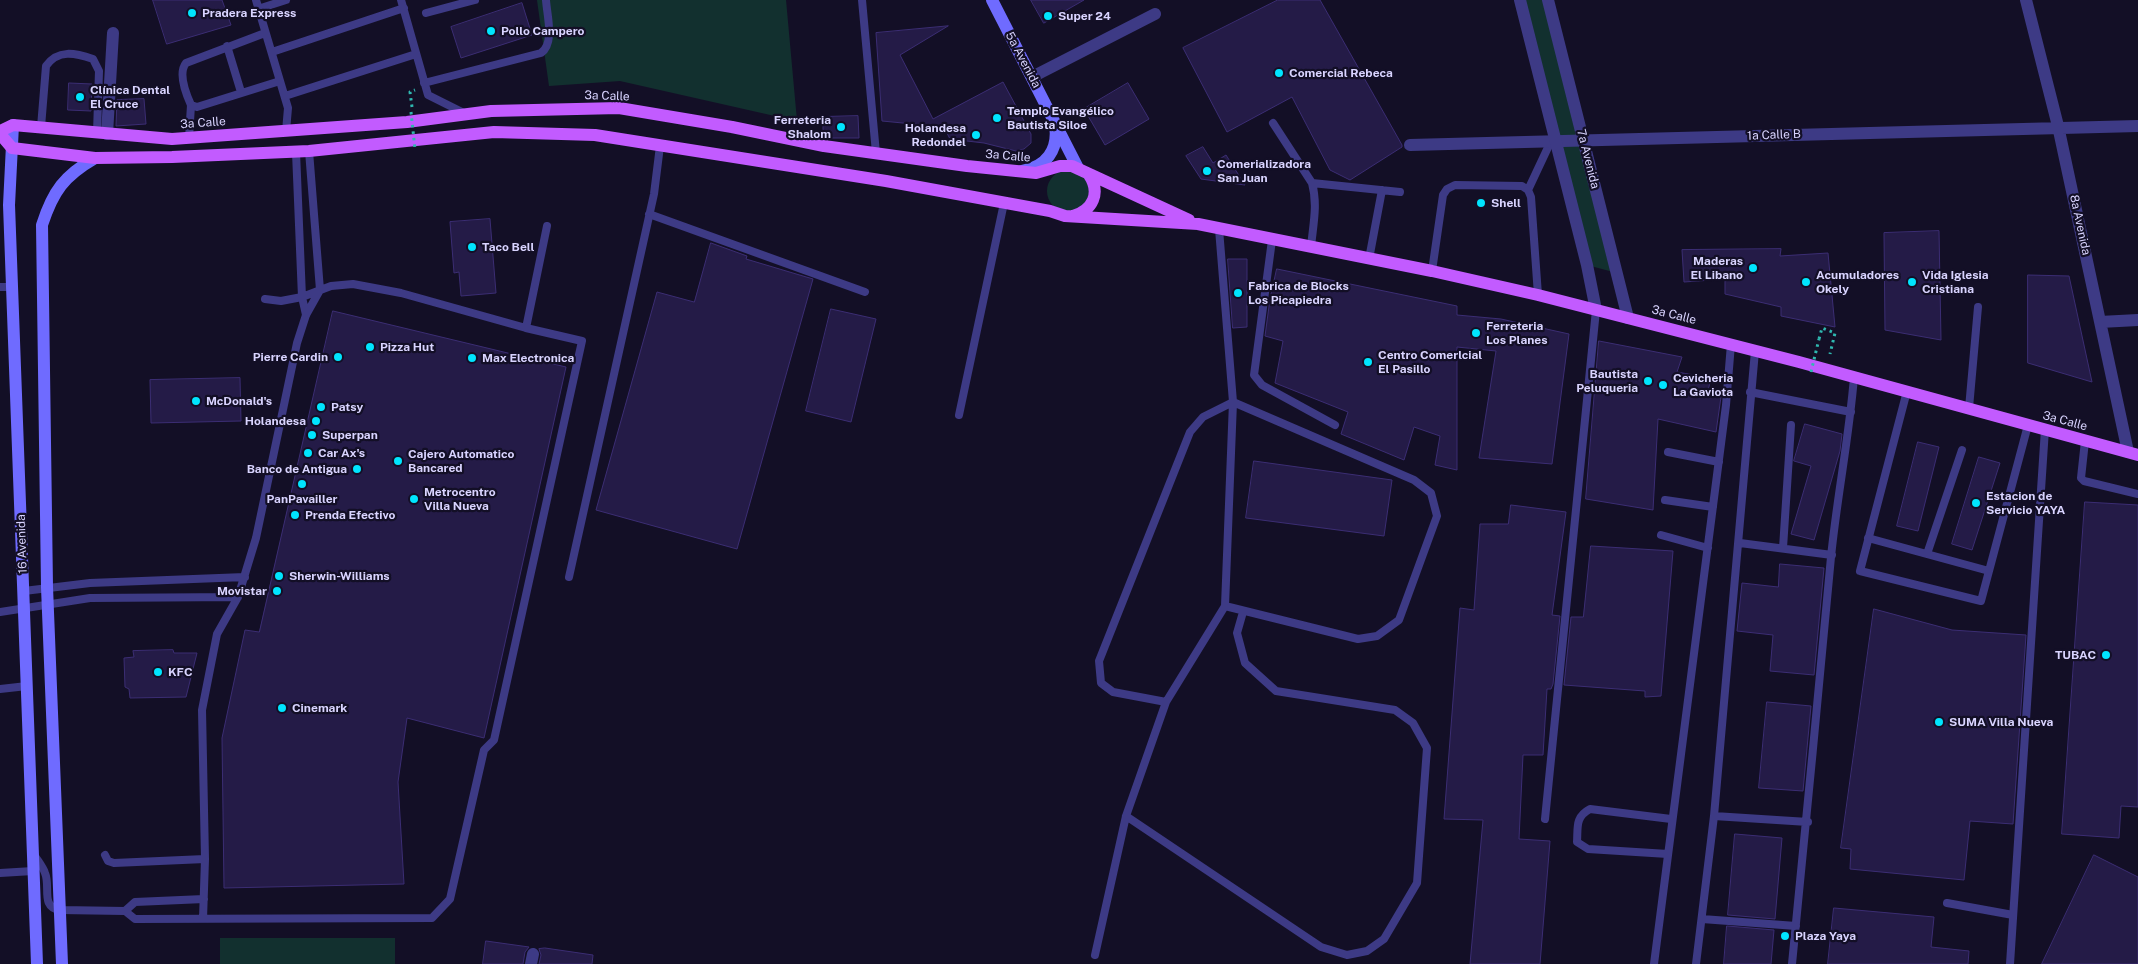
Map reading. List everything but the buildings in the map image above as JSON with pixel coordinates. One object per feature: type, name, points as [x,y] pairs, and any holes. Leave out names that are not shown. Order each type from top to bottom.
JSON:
[{"type":"main road","name":"5a Avenida","points":[[992,0],[1078,168]]},
{"type":"main road","name":"3a Calle","points":[[1198,224],[1068,165],[1046,171],[1020,172],[876,153],[620,108],[491,112],[468,115],[413,117],[286,131],[189,138],[102,134],[13,125],[0,132],[12,148],[95,158],[302,152],[494,132],[596,135],[886,181],[1050,211],[1065,216],[1198,224],[1369,260],[1432,271],[1538,295],[1826,369],[2133,453]]},
{"type":"main road","name":"5a Avenida","points":[[1020,172],[1040,165],[1052,153],[1056,141],[1054,120]]},
{"type":"main road","name":"16 Avenida","points":[[13,125],[6,287],[24,591],[36,964]]},
{"type":"main road","name":"16 Avenida","points":[[62,964],[47,588],[42,225],[50,200],[60,185],[79,168],[95,158]]},
{"type":"main road","points":[[1073,216],[1088,209],[1093,200],[1095,190],[1088,175]]},
{"type":"street","points":[[1520,0],[1553,141],[1587,266],[1596,310]]},
{"type":"street","name":"7a Avenida","points":[[1548,0],[1628,318]]},
{"type":"street","name":"8a Avenida","points":[[2026,0],[2058,126],[2100,322],[2133,453]]},
{"type":"street","points":[[1032,77],[1155,14]]},
{"type":"street","points":[[102,134],[113,33]]},
{"type":"street","name":"1a Calle B","points":[[1410,145],[2058,126],[2138,126]]},
{"type":"street","points":[[2100,322],[2138,320]]},
{"type":"lane","points":[[256,0],[288,108],[286,131]]},
{"type":"lane","points":[[258,9],[286,0]]},
{"type":"lane","points":[[426,13],[475,0]]},
{"type":"lane","points":[[425,85],[541,53],[546,49],[549,41],[546,0]]},
{"type":"lane","points":[[862,0],[876,153]]},
{"type":"lane","points":[[272,52],[402,4],[428,95],[468,115]]},
{"type":"lane","points":[[189,138],[191,105],[182,67],[186,63],[227,46],[265,33]]},
{"type":"lane","points":[[227,46],[241,92]]},
{"type":"lane","points":[[41,127],[46,66],[52,58],[61,54],[81,55],[93,59],[98,71],[102,134]]},
{"type":"lane","points":[[284,96],[416,54]]},
{"type":"lane","points":[[191,105],[197,107],[280,81]]},
{"type":"lane","points":[[1273,123],[1312,183],[1316,202],[1311,247]]},
{"type":"lane","points":[[1528,190],[1553,141]]},
{"type":"lane","points":[[569,577],[649,214],[660,146]]},
{"type":"lane","points":[[203,919],[205,859],[202,710],[217,634],[238,597],[256,538],[297,343],[306,315],[320,290],[302,152]]},
{"type":"lane","points":[[302,152],[302,297],[306,315]]},
{"type":"lane","points":[[1312,183],[1400,192]]},
{"type":"lane","points":[[1432,271],[1443,195],[1447,189],[1455,185],[1522,186],[1528,190],[1532,197],[1538,295]]},
{"type":"lane","points":[[1369,260],[1382,190]]},
{"type":"lane","points":[[959,415],[1004,203]]},
{"type":"lane","points":[[649,214],[865,292]]},
{"type":"lane","points":[[526,328],[547,226]]},
{"type":"lane","points":[[1095,955],[1126,816],[1166,702],[1225,606],[1233,402],[1220,229]]},
{"type":"lane","points":[[1272,240],[1254,375],[1262,384],[1335,425]]},
{"type":"lane","points":[[33,852],[46,875],[48,902],[52,907],[60,910],[125,911],[135,919],[432,918],[450,899],[484,750],[494,740],[582,341],[526,328],[402,293],[353,284],[320,290],[302,297],[282,301],[265,299]]},
{"type":"lane","points":[[1969,408],[1978,307]]},
{"type":"lane","points":[[1545,819],[1596,310]]},
{"type":"lane","points":[[1654,964],[1671,818],[1719,462],[1731,344]]},
{"type":"lane","points":[[1696,964],[1714,816],[1740,543],[1750,392],[1755,352]]},
{"type":"lane","points":[[1792,964],[1808,822],[1832,555],[1854,377]]},
{"type":"lane","points":[[1907,391],[1860,572],[1981,601],[2028,425]]},
{"type":"lane","points":[[1750,392],[1851,412]]},
{"type":"lane","points":[[1166,702],[1113,692],[1101,683],[1099,661],[1190,432],[1203,417],[1233,402],[1414,480],[1431,493],[1437,516],[1399,620],[1377,636],[1358,639],[1242,612],[1225,606]]},
{"type":"lane","points":[[1783,548],[1792,426]]},
{"type":"lane","points":[[2010,964],[2045,429]]},
{"type":"lane","points":[[2085,440],[2081,478],[2084,481],[2138,494]]},
{"type":"lane","points":[[1927,554],[1962,450]]},
{"type":"lane","points":[[1668,452],[1719,462]]},
{"type":"lane","points":[[1665,500],[1713,507]]},
{"type":"lane","points":[[1661,535],[1708,548]]},
{"type":"lane","points":[[1868,538],[1989,571]]},
{"type":"lane","points":[[1740,543],[1832,555]]},
{"type":"lane","points":[[24,591],[90,583],[245,577]]},
{"type":"lane","points":[[0,612],[90,598],[238,597]]},
{"type":"lane","points":[[1126,816],[1321,947],[1347,955],[1367,951],[1384,939],[1417,883],[1427,748],[1413,722],[1395,710],[1276,691],[1245,663],[1237,633],[1242,612]]},
{"type":"lane","points":[[0,689],[27,686]]},
{"type":"lane","points":[[1668,854],[1588,849],[1577,842],[1578,819],[1582,813],[1590,809],[1671,818]]},
{"type":"lane","points":[[1714,816],[1808,822]]},
{"type":"lane","points":[[105,855],[108,861],[114,863],[205,859]]},
{"type":"lane","points":[[0,874],[33,871]]},
{"type":"lane","points":[[125,911],[134,902],[204,899]]},
{"type":"lane","points":[[1946,903],[2013,915]]},
{"type":"lane","points":[[1702,919],[1796,926]]},
{"type":"path","points":[[415,149],[410,92],[425,85]]},
{"type":"path","points":[[1811,372],[1822,328],[1835,333],[1826,369]]},
{"type":"green space","points":[[537,0],[786,0],[797,121],[620,81],[549,86]]},
{"type":"green space","points":[[1520,0],[1548,0],[1617,273],[1587,265]]},
{"type":"green space","points":[[1068,170],[1083,176],[1089,191],[1083,206],[1068,212],[1053,206],[1047,191],[1053,176]]},
{"type":"green space","points":[[220,938],[395,938],[395,964],[220,964]]},
{"type":"place","name":"Pradera Express","points":[[192,13]]},
{"type":"place","name":"Super 24","points":[[1048,16]]},
{"type":"place","name":"Pollo Campero","points":[[491,31]]},
{"type":"place","name":"Comercial Rebeca","points":[[1279,73]]},
{"type":"place","name":"Clínica Dental El Cruce","points":[[80,97]]},
{"type":"place","name":"Templo Evangélico Bautista Siloe","points":[[997,118]]},
{"type":"place","name":"Ferreteria Shalom","points":[[841,127]]},
{"type":"place","name":"Holandesa Redondel","points":[[976,135]]},
{"type":"place","name":"Comerializadora San Juan","points":[[1207,171]]},
{"type":"place","name":"Shell","points":[[1481,203]]},
{"type":"place","name":"Taco Bell","points":[[472,247]]},
{"type":"place","name":"Maderas El Libano","points":[[1753,268]]},
{"type":"place","name":"Acumuladores Okely","points":[[1806,282]]},
{"type":"place","name":"Vida Iglesia Cristiana","points":[[1912,282]]},
{"type":"place","name":"Fabrica de Blocks Los Picapiedra","points":[[1238,293]]},
{"type":"place","name":"Ferreteria Los Planes","points":[[1476,333]]},
{"type":"place","name":"Pizza Hut","points":[[370,347]]},
{"type":"place","name":"Pierre Cardin","points":[[338,357]]},
{"type":"place","name":"Max Electronica","points":[[472,358]]},
{"type":"place","name":"Centro Comerlcial El Pasillo","points":[[1368,362]]},
{"type":"place","name":"Bautista Peluqueria","points":[[1648,381]]},
{"type":"place","name":"Cevicheria La Gaviota","points":[[1663,385]]},
{"type":"place","name":"McDonald's","points":[[196,401]]},
{"type":"place","name":"Patsy","points":[[321,407]]},
{"type":"place","name":"Holandesa","points":[[316,421]]},
{"type":"place","name":"Superpan","points":[[312,435]]},
{"type":"place","name":"Car Ax's","points":[[308,453]]},
{"type":"place","name":"Cajero Automatico Bancared","points":[[398,461]]},
{"type":"place","name":"Banco de Antigua","points":[[357,469]]},
{"type":"place","name":"PanPavailler","points":[[302,484]]},
{"type":"place","name":"Metrocentro Villa Nueva","points":[[414,499]]},
{"type":"place","name":"Estacion de Servicio YAYA","points":[[1976,503]]},
{"type":"place","name":"Prenda Efectivo","points":[[295,515]]},
{"type":"place","name":"Sherwin-Williams","points":[[279,576]]},
{"type":"place","name":"Movistar","points":[[277,591]]},
{"type":"place","name":"TUBAC","points":[[2106,655]]},
{"type":"place","name":"KFC","points":[[158,672]]},
{"type":"place","name":"Cinemark","points":[[282,708]]},
{"type":"place","name":"SUMA Villa Nueva","points":[[1939,722]]},
{"type":"place","name":"Plaza Yaya","points":[[1785,936]]}]
